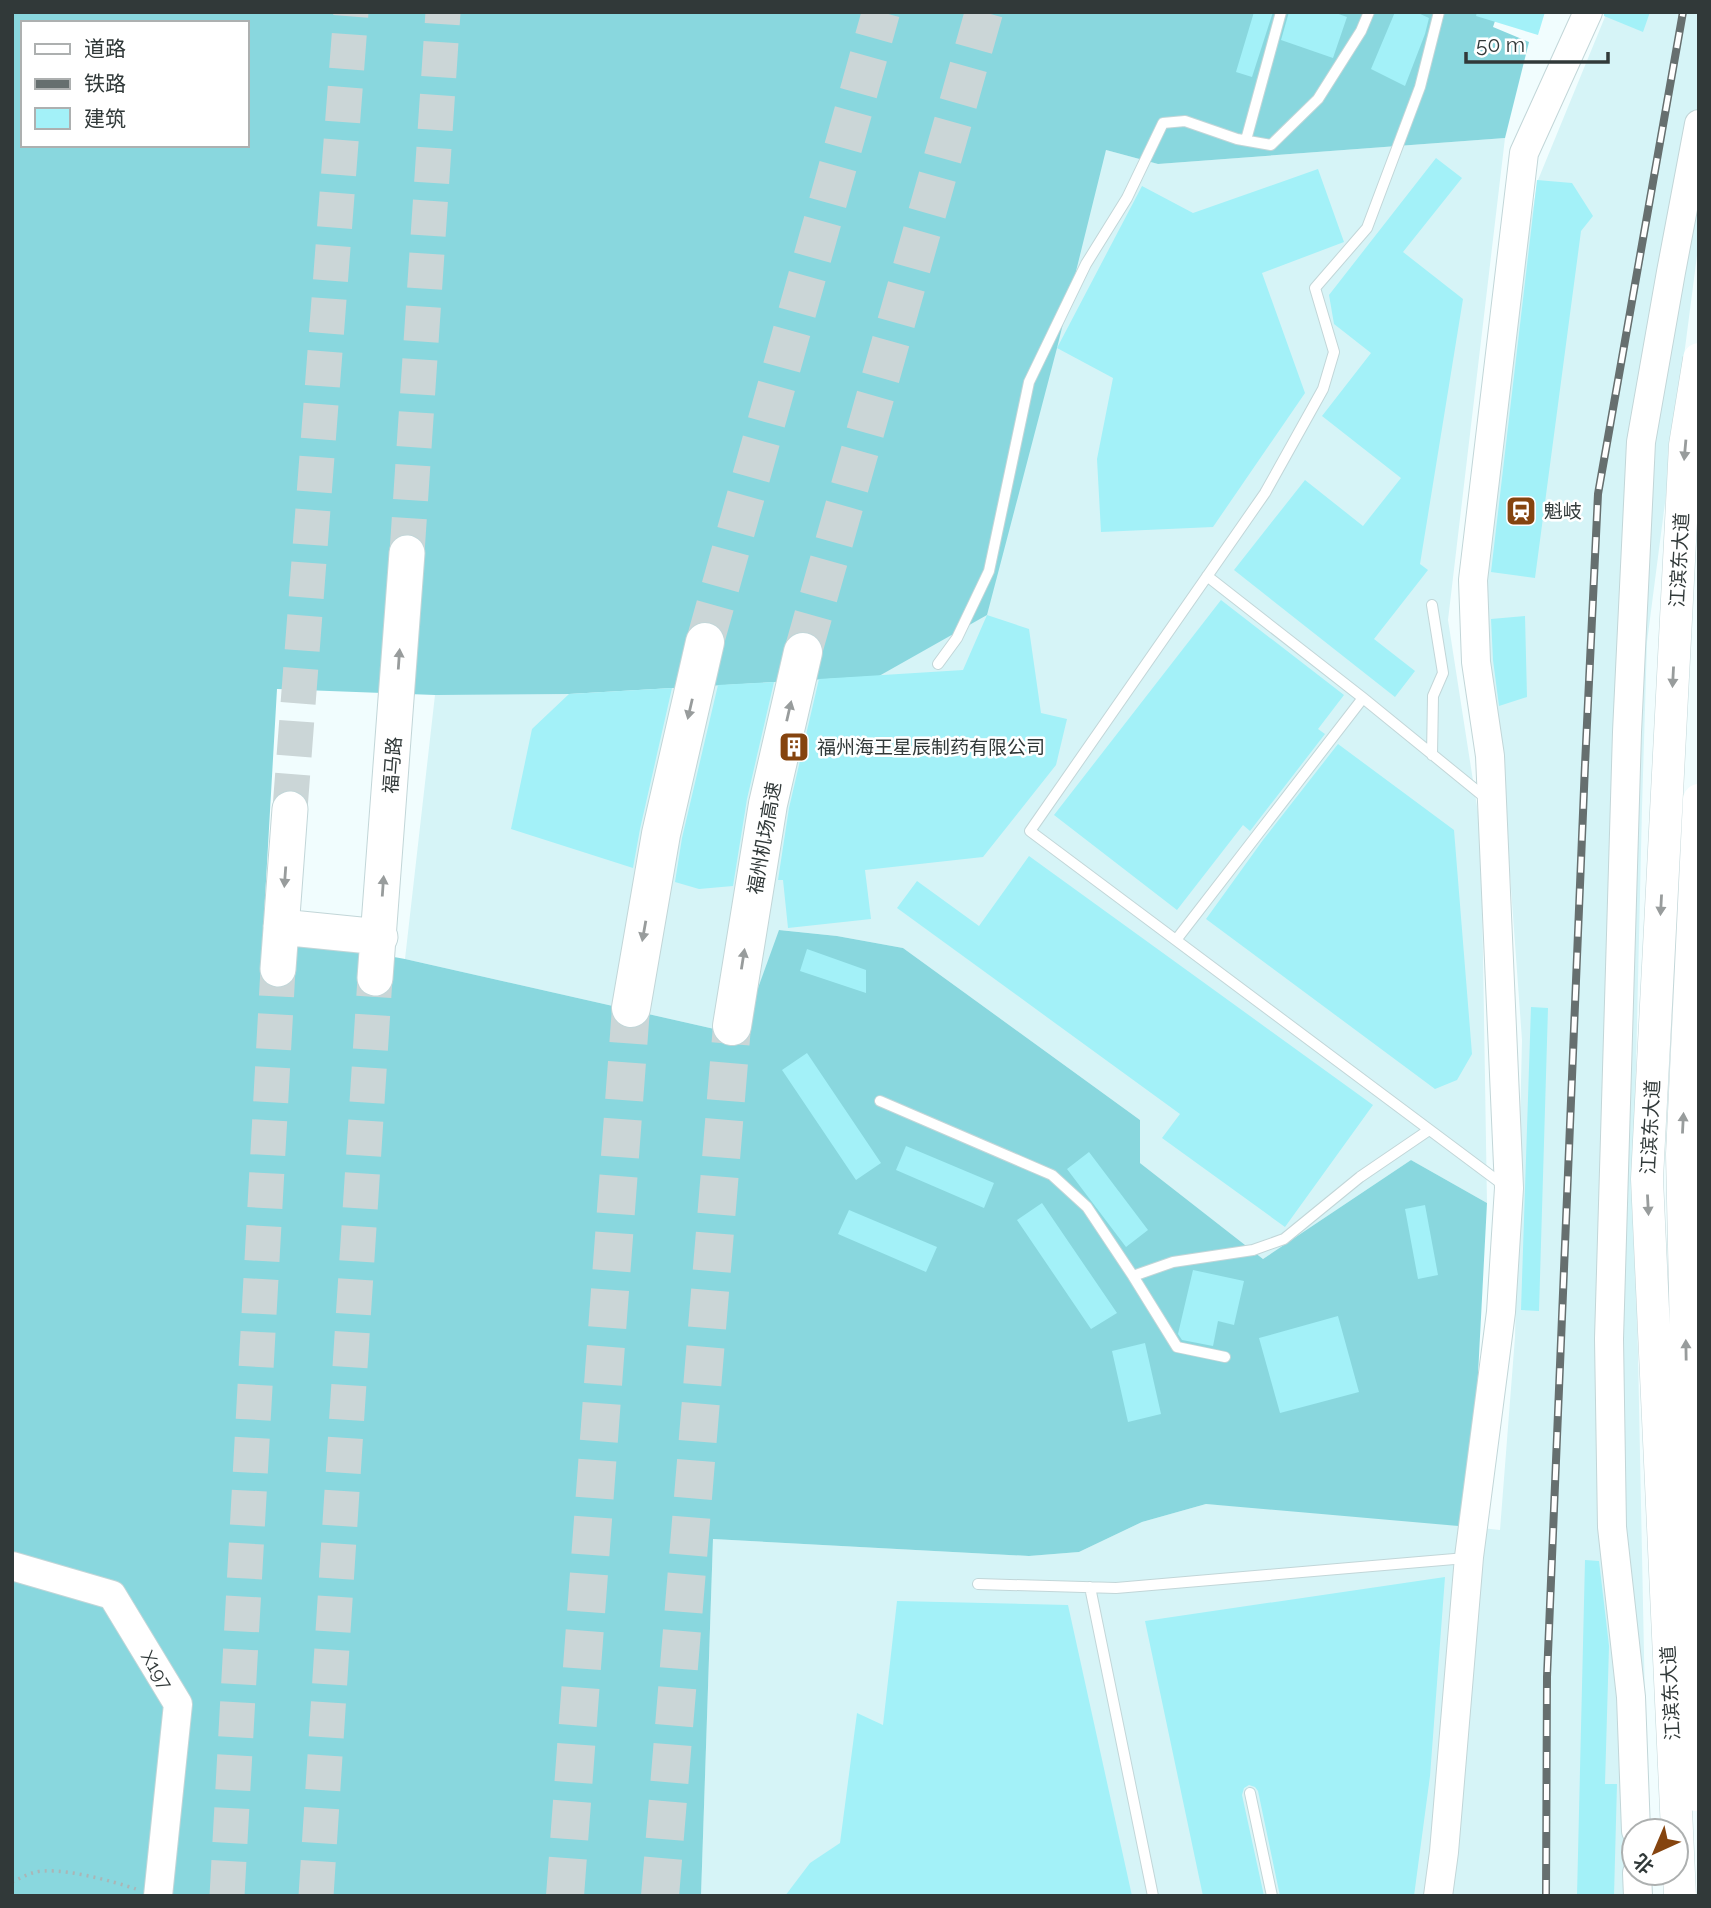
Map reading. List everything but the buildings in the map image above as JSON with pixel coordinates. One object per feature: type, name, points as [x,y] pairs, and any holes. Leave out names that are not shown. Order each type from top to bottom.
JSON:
[{"type":"highway","points":[[631,1008],[661,834],[705,642]]},
{"type":"highway","name":"福州机场高速","points":[[732,1026],[768,804],[803,652]]},
{"type":"main road","name":"江滨东大道","points":[[1680,1896],[1647,1179],[1685,445],[1699,359]]},
{"type":"main road","name":"福马路","points":[[375,978],[407,553]]},
{"type":"main road","points":[[1699,800],[1682,1154],[1699,1859]]},
{"type":"main road","points":[[278,969],[290,809]]},
{"type":"main road","points":[[281,927],[380,937]]},
{"type":"street","points":[[1438,1896],[1469,1558],[1501,1312],[1508,1188],[1493,803],[1490,756],[1476,662],[1473,580],[1524,153],[1588,12]]},
{"type":"street","points":[[1635,1817],[1631,1697],[1612,1527],[1609,1339],[1627,733],[1641,442],[1699,124]]},
{"type":"street","name":"X197","points":[[12,1566],[111,1595],[178,1704],[158,1895]]},
{"type":"lane","points":[[1246,140],[1281,12]]},
{"type":"lane","points":[[937,664],[957,638],[989,571],[1029,382],[1086,264],[1127,198],[1163,123],[1185,121],[1271,145],[1318,99],[1361,31],[1369,12]]},
{"type":"lane","points":[[1439,12],[1420,87],[1367,228],[1315,288],[1334,352],[1323,389],[1265,493],[1031,831],[1508,1188]]},
{"type":"lane","points":[[1208,576],[1493,803]]},
{"type":"lane","points":[[1432,605],[1443,673],[1433,696],[1432,755]]},
{"type":"lane","points":[[1176,940],[1363,698]]},
{"type":"lane","points":[[880,1101],[1052,1175],[1087,1207],[1177,1347],[1225,1357]]},
{"type":"lane","points":[[1133,1276],[1173,1262],[1253,1250],[1284,1239],[1360,1177],[1429,1130]]},
{"type":"lane","points":[[978,1584],[1116,1588],[1469,1558]]},
{"type":"lane","points":[[1090,1587],[1153,1896]]},
{"type":"lane","points":[[1250,1793],[1272,1896]]},
{"type":"path","points":[[12,1882],[34,1872],[69,1872],[158,1895]]},
{"type":"shaded area","points":[[12,12],[1498,12],[1493,27],[1529,42],[1505,138],[1158,164],[1106,150],[987,615],[879,676],[569,694],[435,695],[277,689],[263,933],[405,959],[741,1035],[779,930],[837,936],[903,948],[1140,1120],[1140,1163],[1263,1259],[1411,1160],[1487,1203],[1470,1527],[1206,1504],[1142,1522],[1079,1552],[1029,1556],[713,1539],[701,1896],[12,1896]]},
{"type":"shaded area","points":[[1607,12],[1699,12],[1699,240],[1647,642],[1642,808],[1634,1154],[1647,1804],[1641,1817],[1620,1817],[1620,1887],[1644,1887],[1650,1896],[701,1896],[713,1539],[1029,1556],[1079,1552],[1142,1522],[1206,1504],[1324,1511],[1500,1530],[1515,1337],[1522,1040],[1501,750],[1467,575],[1538,180]]},
{"type":"shaded area","points":[[1505,138],[1448,620],[1481,832],[1487,1203],[1411,1160],[1263,1259],[1140,1163],[1140,1120],[903,948],[837,936],[780,930],[741,1035],[405,959],[435,695],[569,694],[879,676],[1106,150],[1158,164]]},
{"type":"tunnel","points":[[290,809],[351,12]]},
{"type":"tunnel","points":[[407,553],[443,12]]},
{"type":"tunnel","points":[[705,642],[881,12]]},
{"type":"tunnel","points":[[803,652],[984,12]]},
{"type":"tunnel","points":[[227,1896],[278,969]]},
{"type":"tunnel","points":[[316,1896],[375,978]]},
{"type":"tunnel","points":[[565,1896],[631,1008]]},
{"type":"tunnel","points":[[660,1896],[732,1026]]},
{"type":"railway","points":[[1546,1896],[1547,1677],[1598,494],[1683,12]]},
{"type":"place","name":"魁岐","points":[[1521,511]]},
{"type":"place","name":"福州海王星辰制药有限公司","points":[[794,747]]}]
